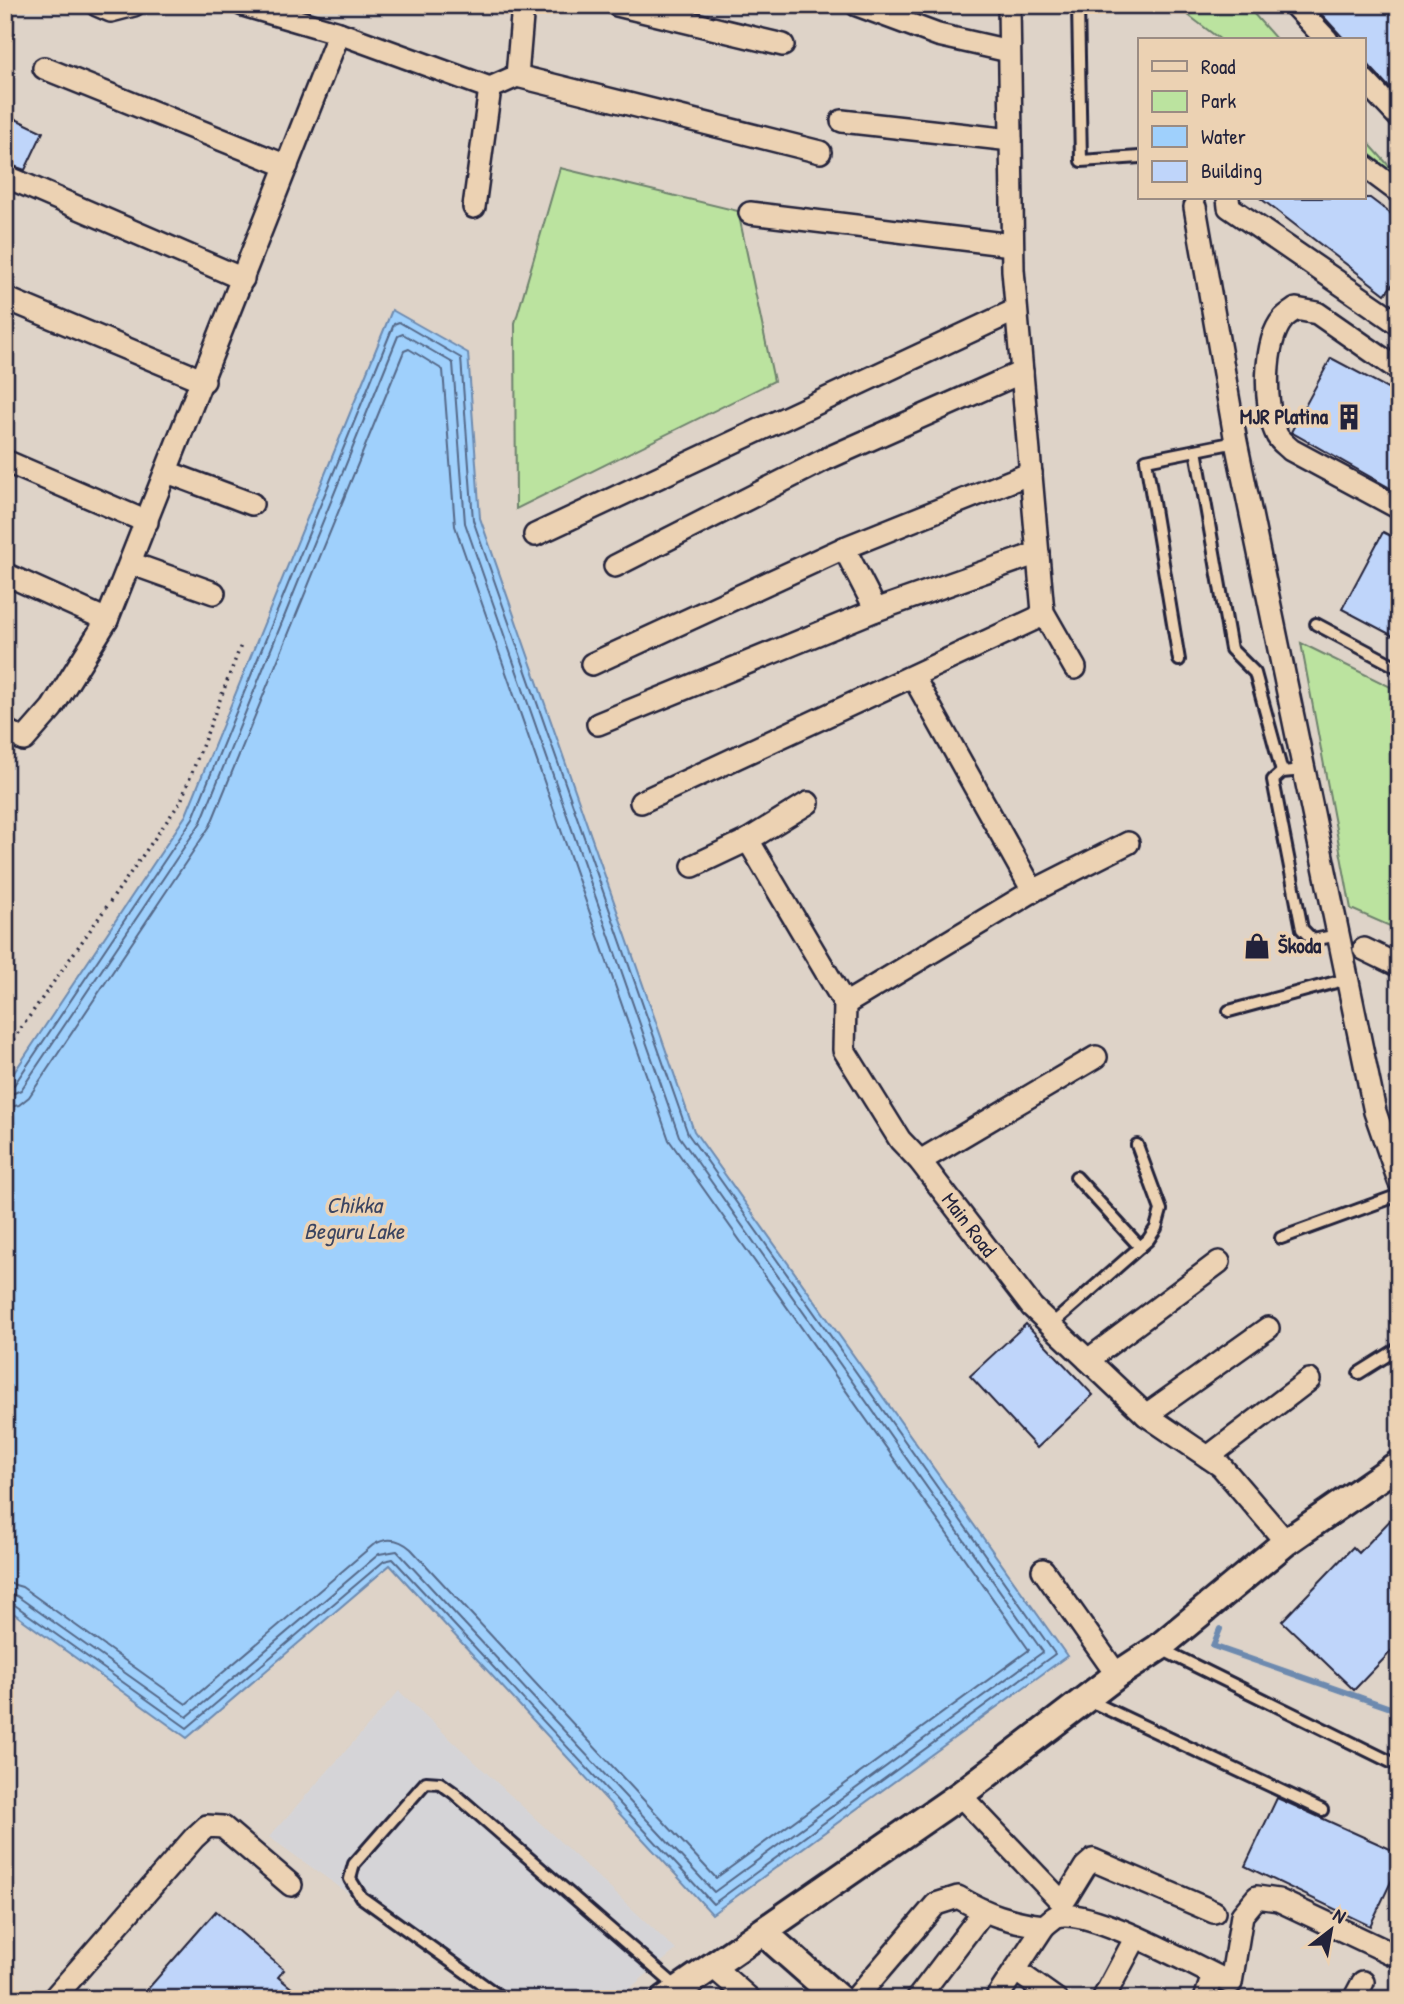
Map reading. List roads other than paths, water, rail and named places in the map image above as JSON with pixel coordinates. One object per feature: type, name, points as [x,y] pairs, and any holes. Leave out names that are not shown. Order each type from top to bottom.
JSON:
[{"type":"street","points":[[97,5],[111,11],[134,5]]},
{"type":"street","points":[[243,5],[339,33],[490,88],[517,76],[820,152]]},
{"type":"street","points":[[517,76],[523,5]]},
{"type":"street","points":[[617,5],[783,45]]},
{"type":"street","points":[[857,5],[938,35],[1009,51]]},
{"type":"street","points":[[1009,5],[1012,245],[1043,612],[1075,668]]},
{"type":"street","points":[[1294,5],[1325,38]]},
{"type":"street","points":[[5,730],[24,740],[52,708],[107,620],[204,381],[339,33]]},
{"type":"street","points":[[44,68],[287,166]]},
{"type":"street","points":[[1366,82],[1399,117]]},
{"type":"street","points":[[474,207],[490,88]]},
{"type":"street","points":[[842,121],[1011,140]]},
{"type":"street","points":[[1366,167],[1399,192]]},
{"type":"street","points":[[5,176],[243,279]]},
{"type":"street","points":[[1228,200],[1229,207],[1399,324]]},
{"type":"street","points":[[1192,202],[1236,442],[1375,1112],[1399,1181]]},
{"type":"street","points":[[750,213],[1012,245]]},
{"type":"street","points":[[5,298],[204,381]]},
{"type":"street","points":[[1399,370],[1317,313],[1296,309],[1282,320],[1276,332],[1267,373],[1269,408],[1276,436],[1291,450],[1399,508]]},
{"type":"street","points":[[535,535],[1016,310]]},
{"type":"street","points":[[615,566],[826,459],[1022,372]]},
{"type":"street","points":[[5,461],[147,522]]},
{"type":"street","points":[[167,472],[253,504]]},
{"type":"street","points":[[592,664],[844,548],[1031,472]]},
{"type":"street","points":[[844,548],[876,610]]},
{"type":"street","points":[[598,724],[876,610],[1038,553]]},
{"type":"street","points":[[130,563],[214,593]]},
{"type":"street","points":[[5,574],[107,620]]},
{"type":"street","points":[[641,802],[914,678],[1038,618],[1043,612]]},
{"type":"street","points":[[914,678],[1032,891]]},
{"type":"street","points":[[693,866],[748,840],[808,803]]},
{"type":"street","points":[[748,840],[845,1004],[1032,891],[1128,843]]},
{"type":"street","points":[[1364,949],[1399,966]]},
{"type":"street","name":"Main Road","points":[[845,1004],[844,1050],[900,1140],[920,1161],[1032,1307],[1146,1415],[1221,1466],[1286,1542]]},
{"type":"street","points":[[920,1161],[1096,1057]]},
{"type":"street","points":[[1088,1360],[1219,1262]]},
{"type":"street","points":[[1146,1415],[1268,1328]]},
{"type":"street","points":[[1208,1457],[1309,1380]]},
{"type":"street","points":[[672,1994],[960,1795],[1117,1675],[1158,1648],[1286,1542],[1399,1464]]},
{"type":"street","points":[[1042,1570],[1117,1675]]},
{"type":"street","points":[[960,1795],[1058,1898],[1066,1898],[1085,1867],[1093,1860],[1214,1912]]},
{"type":"street","points":[[53,1999],[207,1826],[223,1827],[291,1885]]},
{"type":"street","points":[[855,1999],[936,1904],[946,1898],[958,1897],[983,1912],[1013,1922],[1044,1926]]},
{"type":"street","points":[[996,1999],[1044,1926],[1056,1916],[1081,1916],[1136,1937],[1231,1983],[1242,1915],[1257,1897],[1278,1900],[1399,1957]]},
{"type":"street","points":[[917,1999],[983,1912]]},
{"type":"street","points":[[763,1932],[839,1999]]},
{"type":"street","points":[[1103,1999],[1136,1937]]},
{"type":"street","points":[[712,1966],[750,1999]]},
{"type":"street","points":[[1015,1970],[1056,1999]]},
{"type":"street","points":[[1205,1999],[1213,1975]]},
{"type":"lane","points":[[1078,5],[1081,161],[1138,157]]},
{"type":"lane","points":[[1179,660],[1146,460],[1236,442]]},
{"type":"lane","points":[[1196,450],[1231,649],[1255,673],[1282,772]]},
{"type":"lane","points":[[1316,624],[1399,668]]},
{"type":"lane","points":[[1304,770],[1282,772],[1273,780],[1302,929],[1313,940],[1338,934]]},
{"type":"lane","points":[[1229,1012],[1347,979]]},
{"type":"lane","points":[[1051,1325],[1140,1247],[1156,1228],[1161,1210],[1136,1145]]},
{"type":"lane","points":[[1076,1177],[1140,1247]]},
{"type":"lane","points":[[1281,1238],[1399,1195]]},
{"type":"lane","points":[[1359,1373],[1399,1348]]},
{"type":"lane","points":[[1158,1648],[1399,1766]]},
{"type":"lane","points":[[1086,1699],[1322,1810]]},
{"type":"lane","points":[[503,1999],[361,1897],[350,1879],[354,1864],[426,1782],[440,1783],[454,1793],[672,1994]]},
{"type":"water","name":"Chikka Beguru Lake","points":[[392,310],[468,353],[480,518],[694,1131],[1067,1656],[712,1914],[390,1565],[187,1738],[5,1607],[5,1086],[186,815]]},
{"type":"waterway","points":[[1220,1629],[1213,1646],[1399,1711]]},
{"type":"place","name":"MJR Platina","points":[[1349,417]]},
{"type":"place","name":"Škoda","points":[[1257,946]]}]
